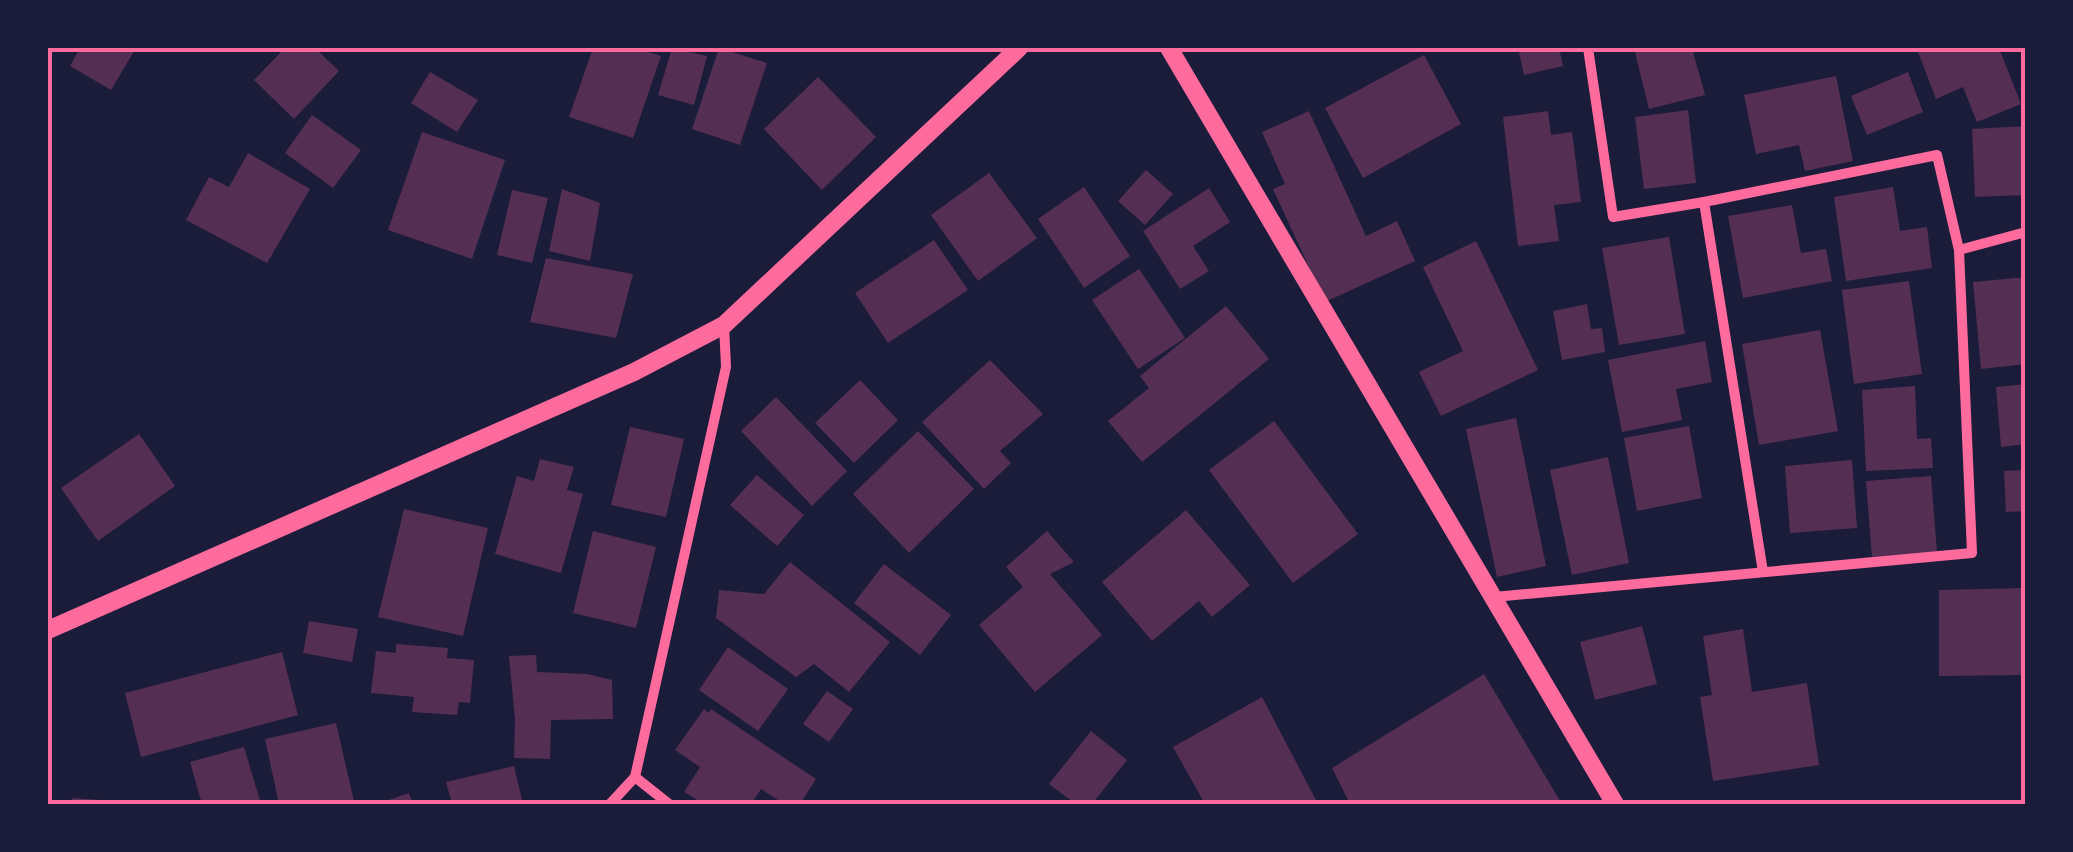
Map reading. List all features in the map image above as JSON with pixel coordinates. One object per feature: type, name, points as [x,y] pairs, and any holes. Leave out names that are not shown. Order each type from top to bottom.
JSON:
[{"type":"street","points":[[48,630],[634,372],[724,325],[1019,48]]},
{"type":"street","points":[[1169,48],[1615,804]]},
{"type":"street","points":[[1494,597],[1972,553],[1959,250],[1937,156],[1613,217],[1588,48]]},
{"type":"street","points":[[1704,202],[1763,572]]},
{"type":"street","points":[[1959,250],[2026,232]]},
{"type":"street","points":[[610,804],[635,777],[726,367],[724,325]]},
{"type":"street","points":[[635,777],[669,804]]},
{"type":"building","points":[[80,48],[136,48],[111,90],[70,66]]},
{"type":"building","points":[[285,48],[315,48],[339,71],[294,119],[254,80]]},
{"type":"building","points":[[593,48],[636,48],[661,56],[633,138],[569,117]]},
{"type":"building","points":[[672,48],[707,56],[694,105],[658,95]]},
{"type":"building","points":[[719,48],[767,63],[740,145],[692,129]]},
{"type":"building","points":[[1518,48],[1559,48],[1563,66],[1524,75]]},
{"type":"building","points":[[1634,48],[1692,48],[1705,95],[1649,109]]},
{"type":"building","points":[[1929,48],[1999,48],[2021,104],[1977,122],[1963,87],[1936,99],[1918,52]]},
{"type":"building","points":[[1424,55],[1461,124],[1363,178],[1325,108]]},
{"type":"building","points":[[430,72],[478,100],[457,132],[411,103]]},
{"type":"building","points":[[1908,72],[1923,112],[1867,135],[1851,96]]},
{"type":"building","points":[[1836,76],[1853,161],[1805,171],[1799,145],[1756,154],[1744,95]]},
{"type":"building","points":[[818,77],[876,137],[822,190],[764,129]]},
{"type":"building","points":[[1688,110],[1696,183],[1644,189],[1635,117]]},
{"type":"building","points":[[1309,111],[1366,236],[1397,221],[1415,261],[1325,302],[1273,189],[1285,184],[1262,132]]},
{"type":"building","points":[[1548,111],[1551,135],[1572,132],[1581,202],[1554,205],[1559,241],[1518,246],[1503,117]]},
{"type":"building","points":[[312,115],[361,150],[333,188],[285,153]]},
{"type":"building","points":[[2026,126],[2026,195],[1975,197],[1972,129]]},
{"type":"building","points":[[422,132],[505,160],[472,259],[388,230]]},
{"type":"building","points":[[248,153],[310,189],[267,263],[186,220],[209,177],[229,187]]},
{"type":"building","points":[[1146,170],[1173,194],[1145,225],[1118,201]]},
{"type":"building","points":[[989,173],[1037,238],[978,281],[931,215]]},
{"type":"building","points":[[1084,187],[1130,256],[1084,288],[1038,219]]},
{"type":"building","points":[[1893,187],[1900,231],[1927,227],[1932,268],[1846,281],[1834,197]]},
{"type":"building","points":[[1209,188],[1230,222],[1193,246],[1209,271],[1180,289],[1143,231]]},
{"type":"building","points":[[562,189],[600,203],[590,261],[549,251]]},
{"type":"building","points":[[512,190],[548,198],[532,263],[497,255]]},
{"type":"building","points":[[1792,205],[1801,253],[1826,249],[1832,281],[1743,298],[1728,216]]},
{"type":"building","points":[[1669,237],[1685,334],[1619,345],[1602,248]]},
{"type":"building","points":[[934,240],[968,290],[888,343],[855,293]]},
{"type":"building","points":[[1476,241],[1538,370],[1441,416],[1419,372],[1463,351],[1423,267]]},
{"type":"building","points":[[546,258],[633,274],[616,338],[530,322]]},
{"type":"building","points":[[1139,269],[1185,338],[1138,369],[1092,300]]},
{"type":"building","points":[[2026,277],[2026,364],[1981,369],[1973,282]]},
{"type":"building","points":[[1909,281],[1922,374],[1854,384],[1842,290]]},
{"type":"building","points":[[1587,304],[1591,329],[1602,328],[1605,352],[1562,360],[1553,311]]},
{"type":"building","points":[[1226,306],[1269,359],[1142,462],[1108,421],[1149,388],[1140,376]]},
{"type":"building","points":[[1820,330],[1838,431],[1759,445],[1742,344]]},
{"type":"building","points":[[1705,341],[1712,382],[1676,389],[1682,420],[1622,432],[1608,360]]},
{"type":"building","points":[[990,360],[1043,414],[1000,451],[1011,463],[984,489],[922,422]]},
{"type":"building","points":[[860,380],[898,420],[854,463],[815,423]]},
{"type":"building","points":[[2026,384],[2026,444],[2001,447],[1996,387]]},
{"type":"building","points":[[1915,386],[1917,439],[1931,438],[1933,468],[1866,471],[1862,390]]},
{"type":"building","points":[[776,397],[847,471],[812,506],[741,431]]},
{"type":"building","points":[[1516,418],[1546,566],[1497,577],[1466,429]]},
{"type":"building","points":[[1274,421],[1358,534],[1293,583],[1209,470]]},
{"type":"building","points":[[1689,426],[1702,498],[1637,511],[1624,438]]},
{"type":"building","points":[[630,427],[684,439],[666,517],[611,505]]},
{"type":"building","points":[[918,431],[974,489],[909,553],[853,494]]},
{"type":"building","points":[[139,434],[175,486],[98,541],[61,488]]},
{"type":"building","points":[[1608,457],[1629,563],[1572,575],[1550,470]]},
{"type":"building","points":[[540,459],[574,467],[567,490],[583,494],[561,573],[495,554],[517,476],[534,481]]},
{"type":"building","points":[[1852,460],[1857,528],[1790,533],[1785,466]]},
{"type":"building","points":[[2026,470],[2026,511],[2006,512],[2004,471]]},
{"type":"building","points":[[757,475],[804,515],[777,546],[730,505]]},
{"type":"building","points":[[1931,476],[1937,552],[1872,557],[1866,481]]},
{"type":"building","points":[[404,509],[488,528],[463,636],[378,617]]},
{"type":"building","points":[[1186,510],[1250,585],[1212,617],[1199,601],[1152,641],[1102,582]]},
{"type":"building","points":[[593,531],[656,547],[636,628],[573,613]]},
{"type":"building","points":[[1047,531],[1074,562],[1050,574],[1102,635],[1035,692],[979,625],[1023,587],[1006,567]]},
{"type":"building","points":[[790,562],[890,642],[849,692],[814,664],[796,677],[716,618],[719,590],[764,594]]},
{"type":"building","points":[[884,564],[951,615],[920,655],[854,603]]},
{"type":"building","points":[[2026,588],[2026,675],[1939,676],[1939,590]]},
{"type":"building","points":[[309,621],[358,629],[352,662],[303,653]]},
{"type":"building","points":[[1642,626],[1657,684],[1595,700],[1580,642]]},
{"type":"building","points":[[1743,629],[1752,692],[1807,683],[1819,765],[1713,781],[1700,697],[1712,695],[1703,636]]},
{"type":"building","points":[[396,644],[448,648],[447,658],[474,660],[470,703],[459,702],[457,715],[412,712],[414,697],[371,693],[376,651],[396,653]]},
{"type":"building","points":[[728,647],[788,689],[758,731],[699,690]]},
{"type":"building","points":[[282,652],[298,715],[141,757],[125,693]]},
{"type":"building","points":[[536,655],[537,672],[587,674],[612,680],[613,719],[551,720],[550,759],[514,758],[509,656]]},
{"type":"building","points":[[1484,674],[1562,804],[1350,804],[1332,768]]},
{"type":"building","points":[[827,691],[853,709],[829,742],[803,724]]},
{"type":"building","points":[[1262,697],[1318,804],[1205,804],[1173,747]]},
{"type":"building","points":[[704,709],[709,713],[711,709],[816,779],[800,804],[784,804],[761,789],[751,804],[704,804],[684,792],[700,767],[675,750]]},
{"type":"building","points":[[336,723],[354,801],[279,804],[265,739]]},
{"type":"building","points":[[1091,731],[1127,760],[1092,804],[1076,804],[1049,784]]},
{"type":"building","points":[[244,747],[261,804],[202,804],[190,762]]},
{"type":"building","points":[[514,766],[523,804],[452,804],[446,782]]},
{"type":"building","points":[[409,793],[413,804],[377,804]]},
{"type":"building","points":[[72,798],[129,802],[129,804],[71,804]]}]
